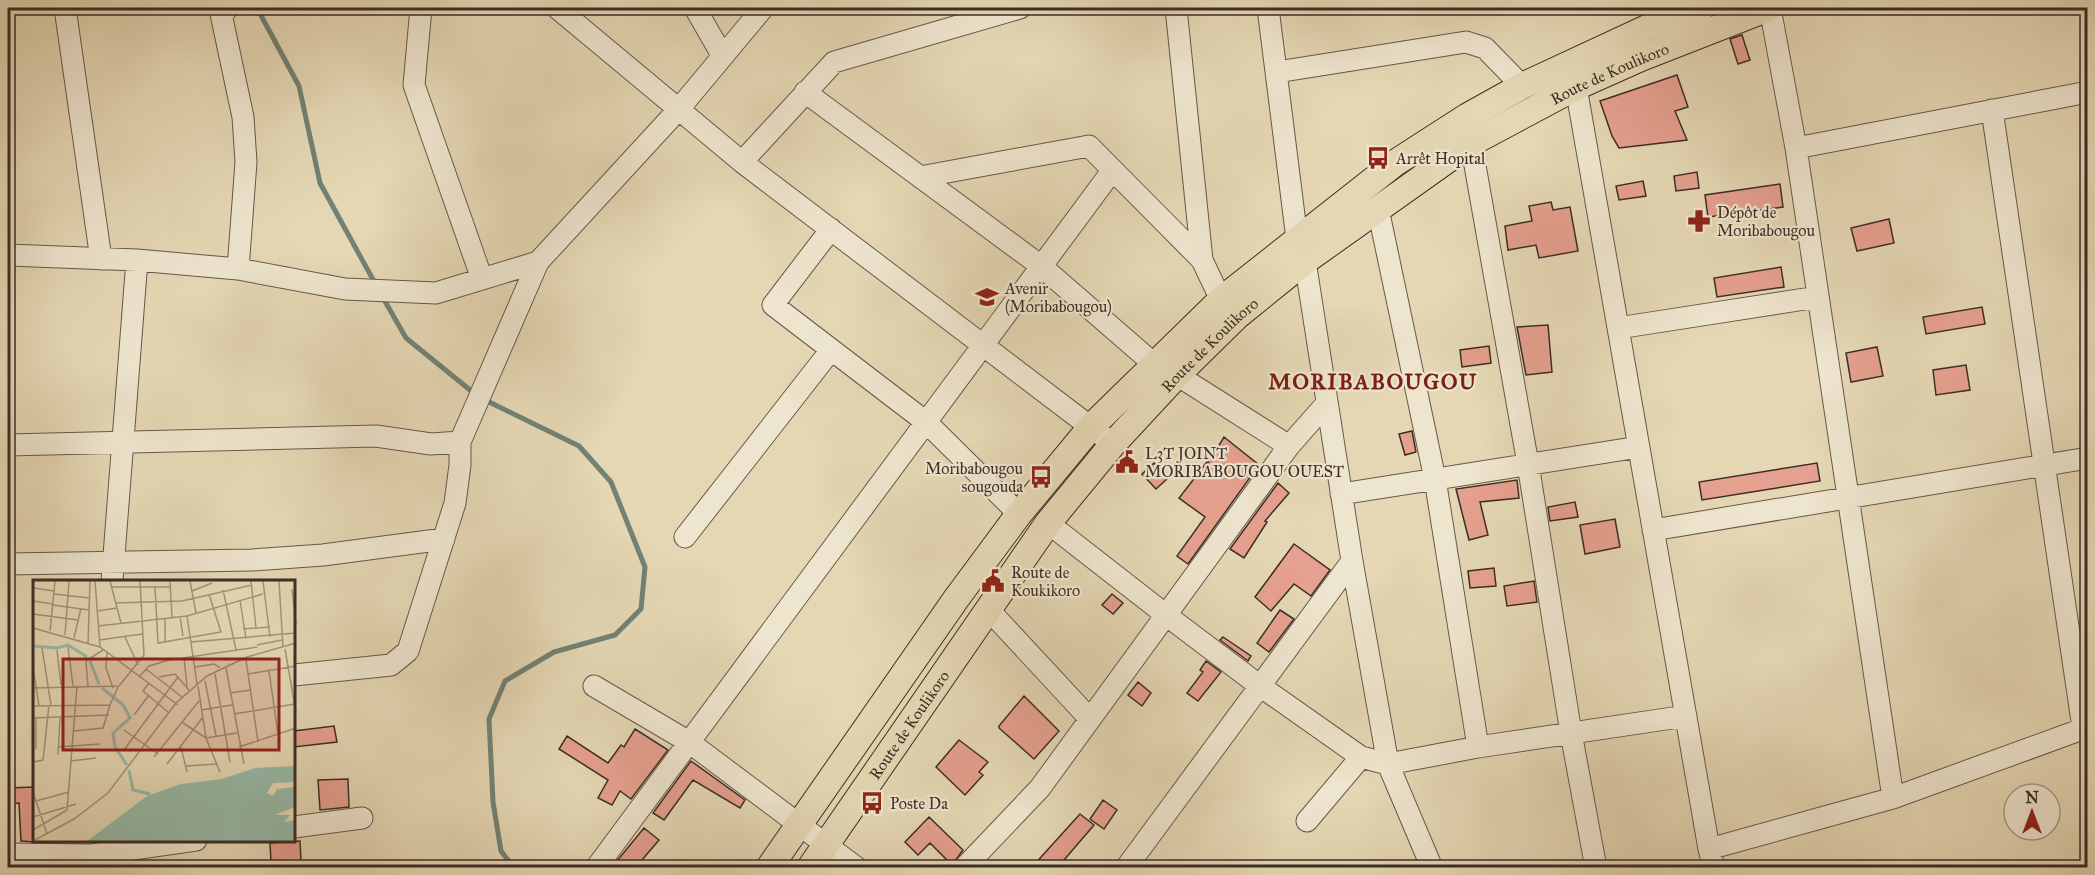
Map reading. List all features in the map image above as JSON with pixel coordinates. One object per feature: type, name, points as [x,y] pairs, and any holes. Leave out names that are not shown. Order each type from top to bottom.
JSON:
[{"type":"main road","name":"Route de Koulikoro","points":[[769,867],[956,599],[1019,514],[1091,427],[1238,316],[1301,250],[1395,163],[1468,116],[1522,86],[1647,28],[1701,8]]},
{"type":"main road","name":"Route de Koulikoro","points":[[810,867],[1048,523],[1113,444],[1166,370],[1221,300],[1301,250],[1378,209],[1471,142],[1576,87],[1641,58],[1770,8]]},
{"type":"street","points":[[65,8],[101,259]]},
{"type":"street","points":[[228,8],[221,14],[243,117],[246,162],[238,268]]},
{"type":"street","points":[[422,8],[414,85],[482,279]]},
{"type":"street","points":[[557,8],[742,162],[1113,444]]},
{"type":"street","points":[[695,8],[722,55]]},
{"type":"street","points":[[296,675],[390,665],[408,651],[455,503],[460,465],[460,442],[538,262],[678,110],[763,8]]},
{"type":"street","points":[[742,162],[834,62],[1020,8]]},
{"type":"street","points":[[1176,8],[1202,260],[1221,300]]},
{"type":"street","points":[[1268,8],[1301,250],[1388,764],[1432,867]]},
{"type":"street","points":[[1770,8],[1796,148],[1893,798]]},
{"type":"street","points":[[1277,72],[1466,42],[1485,48],[1522,86]]},
{"type":"street","points":[[1576,87],[1711,858],[1893,798],[2085,728],[1992,110]]},
{"type":"street","points":[[806,92],[1041,266],[1166,370],[1289,446]]},
{"type":"street","points":[[1796,148],[2088,92]]},
{"type":"street","points":[[1471,142],[1528,464],[1571,733],[1596,867]]},
{"type":"street","points":[[920,177],[1089,146],[1202,260]]},
{"type":"street","points":[[596,867],[1112,171]]},
{"type":"street","points":[[1378,209],[1435,479],[1478,747]]},
{"type":"street","points":[[831,229],[772,305],[926,422],[1019,514]]},
{"type":"street","points":[[8,255],[137,260],[238,268],[356,289],[436,293],[538,262]]},
{"type":"street","points":[[113,572],[137,260]]},
{"type":"street","points":[[1618,328],[1818,297]]},
{"type":"street","points":[[685,537],[831,350]]},
{"type":"street","points":[[964,867],[1040,788],[1289,446],[1327,403]]},
{"type":"street","points":[[8,445],[376,436],[431,444],[460,442]]},
{"type":"street","points":[[1341,494],[1639,447]]},
{"type":"street","points":[[1653,530],[2088,458]]},
{"type":"street","points":[[1048,523],[1260,686],[1361,757],[1388,764],[1478,747],[1686,716]]},
{"type":"street","points":[[8,564],[113,572],[323,555],[444,539]]},
{"type":"street","points":[[1126,867],[1144,859],[1260,686],[1352,561]]},
{"type":"street","points":[[988,609],[1090,719]]},
{"type":"street","points":[[594,686],[689,742],[857,867]]},
{"type":"street","points":[[1307,821],[1361,757]]},
{"type":"street","points":[[296,827],[362,818]]},
{"type":"street","points":[[8,854],[91,854],[181,842]]},
{"type":"building","points":[[1742,35],[1750,60],[1738,64],[1730,39]]},
{"type":"building","points":[[1677,75],[1688,107],[1675,111],[1687,140],[1619,148],[1612,136],[1600,101]]},
{"type":"building","points":[[1697,172],[1699,188],[1676,191],[1674,176]]},
{"type":"building","points":[[1643,181],[1646,196],[1619,200],[1616,186]]},
{"type":"building","points":[[1780,184],[1783,207],[1708,217],[1705,195]]},
{"type":"building","points":[[1551,202],[1553,210],[1570,207],[1578,251],[1539,258],[1536,245],[1508,250],[1505,226],[1532,221],[1529,206]]},
{"type":"building","points":[[1889,219],[1894,243],[1857,251],[1851,228]]},
{"type":"building","points":[[1781,267],[1784,287],[1717,297],[1714,278]]},
{"type":"building","points":[[1982,307],[1985,324],[1926,334],[1923,317]]},
{"type":"building","points":[[1548,325],[1552,372],[1526,375],[1517,327]]},
{"type":"building","points":[[1489,346],[1491,363],[1462,367],[1460,350]]},
{"type":"building","points":[[1877,347],[1883,376],[1851,382],[1846,353]]},
{"type":"building","points":[[1966,365],[1970,390],[1936,395],[1933,370]]},
{"type":"building","points":[[1412,431],[1416,452],[1405,455],[1399,434]]},
{"type":"building","points":[[1224,437],[1259,465],[1188,564],[1177,556],[1205,517],[1179,498],[1208,463]]},
{"type":"building","points":[[1154,463],[1168,478],[1156,489],[1142,474]]},
{"type":"building","points":[[1817,463],[1820,481],[1702,500],[1699,482]]},
{"type":"building","points":[[1517,480],[1519,498],[1480,502],[1488,535],[1469,540],[1456,489]]},
{"type":"building","points":[[1278,483],[1289,493],[1265,521],[1267,522],[1244,558],[1230,549]]},
{"type":"building","points":[[1575,502],[1578,517],[1550,521],[1548,507]]},
{"type":"building","points":[[1615,519],[1620,547],[1585,554],[1580,525]]},
{"type":"building","points":[[1294,544],[1330,570],[1311,596],[1294,584],[1271,611],[1255,597]]},
{"type":"building","points":[[1494,568],[1496,586],[1470,588],[1468,571]]},
{"type":"building","points":[[1534,581],[1537,602],[1507,606],[1504,586]]},
{"type":"building","points":[[1112,594],[1123,603],[1113,614],[1102,605]]},
{"type":"building","points":[[1280,610],[1294,619],[1269,652],[1257,643]]},
{"type":"building","points":[[1223,637],[1251,656],[1248,661],[1220,640]]},
{"type":"building","points":[[1206,661],[1221,672],[1198,701],[1187,693],[1203,672],[1200,670]]},
{"type":"building","points":[[1138,682],[1151,693],[1142,706],[1128,695]]},
{"type":"building","points":[[1024,696],[1059,731],[1034,759],[999,728]]},
{"type":"building","points":[[334,726],[337,742],[296,747],[296,731]]},
{"type":"building","points":[[635,729],[668,750],[631,799],[620,791],[612,805],[598,798],[608,780],[559,749],[567,736],[608,763],[621,745],[624,747]]},
{"type":"building","points":[[959,740],[988,762],[979,772],[983,775],[965,795],[936,767]]},
{"type":"building","points":[[691,761],[745,800],[740,808],[693,780],[664,820],[653,813]]},
{"type":"building","points":[[348,779],[349,807],[320,810],[318,780]]},
{"type":"building","points":[[33,787],[33,842],[21,841],[19,803],[8,804],[8,788]]},
{"type":"building","points":[[1103,800],[1117,810],[1104,829],[1090,819]]},
{"type":"building","points":[[1080,814],[1094,825],[1058,867],[1032,867]]},
{"type":"building","points":[[929,817],[963,850],[952,865],[930,843],[918,855],[905,842]]},
{"type":"building","points":[[644,828],[659,840],[636,867],[612,867]]},
{"type":"building","points":[[300,841],[301,861],[271,862],[270,843]]},
{"type":"waterway","points":[[257,8],[299,86],[320,183],[376,285]]},
{"type":"waterway","points":[[382,296],[406,338],[475,394]]},
{"type":"waterway","points":[[483,399],[579,446],[611,482],[645,567],[641,609],[615,635],[554,652],[505,681],[489,719],[493,802],[501,851],[514,868]]},
{"type":"place","name":"Arrêt Hopital","points":[[1378,158]]},
{"type":"place","name":"Dépôt de Moribabougou","points":[[1699,221]]},
{"type":"place","name":"Avenir (Moribabougou)","points":[[987,297]]},
{"type":"place","name":"L3T JOINT MORIBABOUGOU OUEST","points":[[1127,462]]},
{"type":"place","name":"Moribabougou sougouda","points":[[1041,477]]},
{"type":"place","name":"Route de Koukikoro","points":[[993,581]]},
{"type":"place","name":"Poste Da","points":[[872,803]]},
{"type":"district","name":"MORIBABOUGOU","points":[[1373,381]]}]
